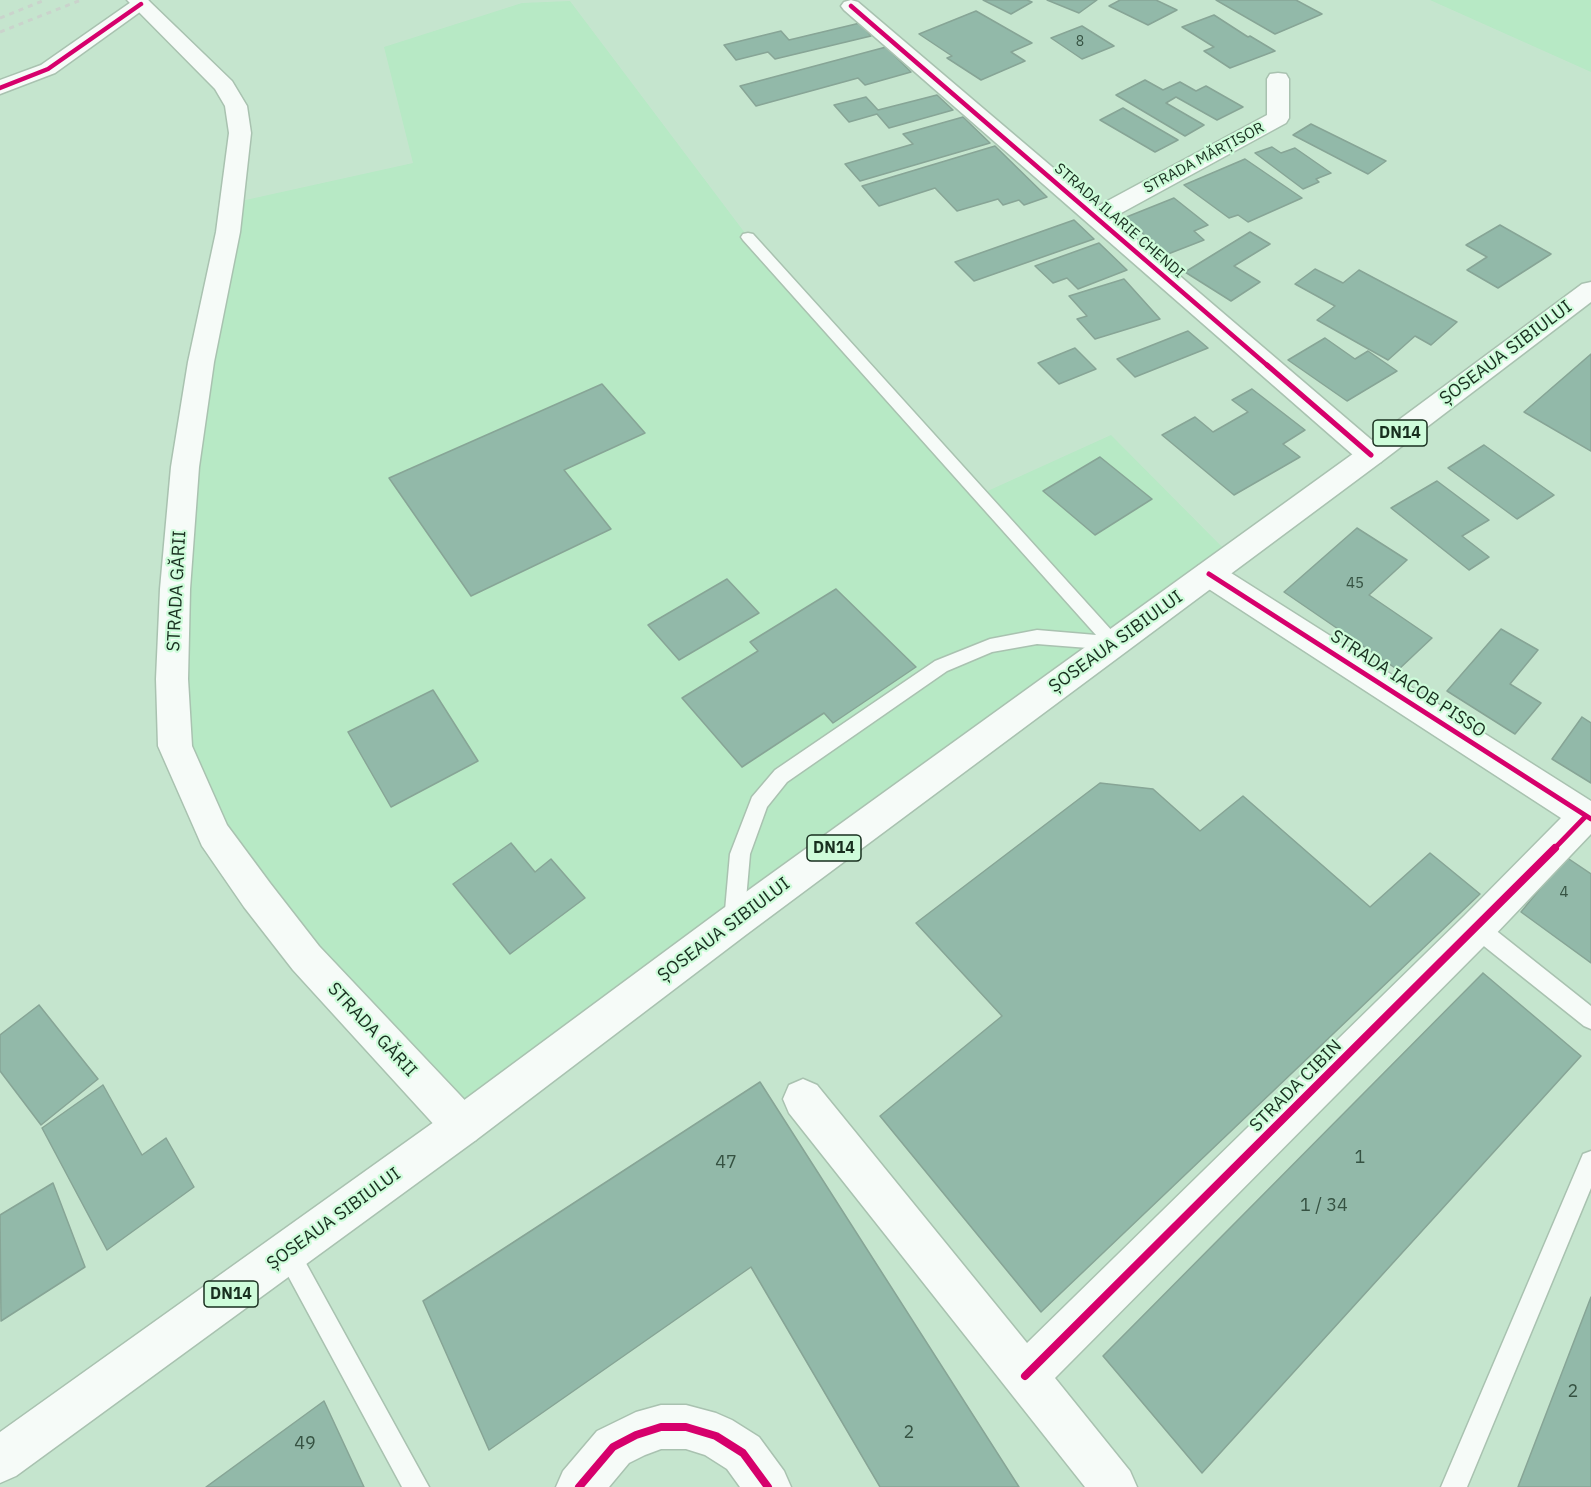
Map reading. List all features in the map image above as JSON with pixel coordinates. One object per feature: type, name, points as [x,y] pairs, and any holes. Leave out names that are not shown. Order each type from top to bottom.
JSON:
[{"type":"main road","points":[[0,88],[48,69],[139,2]]},
{"type":"main road","name":"STRADA GĂRII","points":[[139,2],[224,86],[236,106],[240,133],[228,232],[201,362],[185,467],[175,589],[172,680],[175,746],[214,835],[257,895],[306,958],[462,1126]]},
{"type":"main road","name":"STRADA ILARIE CHENDI","points":[[851,6],[1371,455]]},
{"type":"main road","name":"STRADA MĂRȚISOR","points":[[1096,217],[1278,118],[1278,79]]},
{"type":"main road","name":"ȘOSEAUA SIBIULUI","points":[[0,1460],[462,1126],[734,922],[1371,455],[1591,290]]},
{"type":"main road","name":"STRADA IACOB PISSO","points":[[1209,574],[1588,817]]},
{"type":"main road","name":"STRADA CIBIN","points":[[1025,1376],[1588,817]]},
{"type":"main road","points":[[803,1099],[1114,1487]]},
{"type":"main road","points":[[579,1487],[613,1447],[636,1435],[661,1427],[686,1427],[716,1436],[743,1453],[768,1487]]},
{"type":"lane","points":[[748,237],[1114,643]]},
{"type":"lane","points":[[734,922],[740,854],[759,803],[781,776],[941,666],[990,646],[1036,637],[1114,643]]},
{"type":"lane","points":[[1477,928],[1591,1019]]},
{"type":"lane","points":[[1454,1487],[1591,1162]]},
{"type":"lane","points":[[288,1253],[416,1487]]},
{"type":"shaded area","points":[[1430,0],[1591,0],[1591,72]]},
{"type":"shaded area","points":[[570,1],[748,237],[981,494],[1111,435],[1232,557],[462,1126],[214,835],[172,679],[232,203],[413,163],[384,47],[522,3]]},
{"type":"building","points":[[983,0],[1027,0],[1032,2],[1011,14]]},
{"type":"building","points":[[1047,0],[1097,0],[1079,13]]},
{"type":"building","points":[[1120,0],[1156,0],[1177,10],[1148,25],[1109,6]]},
{"type":"building","points":[[1216,0],[1296,0],[1322,14],[1275,34]]},
{"type":"building","points":[[976,11],[1032,43],[1011,52],[1025,61],[981,80],[947,58],[952,56],[919,34]]},
{"type":"building","points":[[1214,15],[1275,51],[1230,68],[1204,51],[1214,47],[1182,27]]},
{"type":"building","points":[[860,23],[871,36],[775,59],[768,52],[736,60],[724,45],[781,31],[789,40]]},
{"type":"building","points":[[1082,26],[1114,46],[1082,59],[1051,38]]},
{"type":"building","points":[[886,47],[911,72],[865,85],[858,78],[756,106],[740,86]]},
{"type":"building","points":[[1145,80],[1163,90],[1180,82],[1196,91],[1206,86],[1243,107],[1217,120],[1176,97],[1166,103],[1204,125],[1185,136],[1116,95]]},
{"type":"building","points":[[937,95],[953,110],[889,128],[877,114],[849,122],[834,105],[866,97],[878,110]]},
{"type":"building","points":[[1123,108],[1178,140],[1155,152],[1100,120]]},
{"type":"building","points":[[963,117],[990,143],[860,181],[845,164],[913,144],[903,134]]},
{"type":"building","points":[[1311,124],[1386,161],[1368,174],[1293,135]]},
{"type":"building","points":[[995,146],[1047,197],[1024,205],[1019,200],[1003,205],[998,199],[957,211],[935,188],[879,206],[862,186]]},
{"type":"building","points":[[1272,147],[1281,153],[1295,148],[1331,173],[1316,179],[1319,182],[1303,189],[1255,153]]},
{"type":"building","points":[[1245,159],[1302,198],[1248,222],[1238,215],[1229,218],[1184,185]]},
{"type":"building","points":[[1174,198],[1208,225],[1194,231],[1204,240],[1168,254],[1124,218]]},
{"type":"building","points":[[1074,220],[1094,239],[974,281],[955,262]]},
{"type":"building","points":[[1500,225],[1551,254],[1498,288],[1467,270],[1487,257],[1466,245]]},
{"type":"building","points":[[1250,232],[1270,244],[1234,266],[1260,282],[1231,301],[1185,272]]},
{"type":"building","points":[[1099,243],[1127,270],[1078,289],[1067,278],[1053,283],[1035,266]]},
{"type":"building","points":[[1315,269],[1343,283],[1359,270],[1457,322],[1431,345],[1415,336],[1388,360],[1317,320],[1335,306],[1295,284]]},
{"type":"building","points":[[1124,279],[1160,319],[1095,339],[1077,319],[1087,316],[1069,296]]},
{"type":"building","points":[[1188,331],[1208,348],[1135,377],[1117,359]]},
{"type":"building","points":[[1325,338],[1355,359],[1368,351],[1397,371],[1347,401],[1288,360]]},
{"type":"building","points":[[1075,348],[1096,369],[1059,384],[1038,363]]},
{"type":"building","points":[[1591,354],[1591,451],[1524,412]]},
{"type":"building","points":[[602,384],[645,433],[564,470],[611,529],[471,596],[389,478]]},
{"type":"building","points":[[1252,389],[1305,430],[1283,444],[1300,457],[1234,495],[1162,435],[1195,417],[1213,432],[1248,412],[1232,400]]},
{"type":"building","points":[[1484,445],[1554,495],[1517,519],[1448,468]]},
{"type":"building","points":[[1100,457],[1152,499],[1095,535],[1043,491]]},
{"type":"building","points":[[1437,481],[1489,520],[1462,536],[1489,557],[1469,570],[1391,508]]},
{"type":"building","points":[[1357,528],[1407,560],[1369,595],[1432,638],[1398,670],[1284,592]]},
{"type":"building","points":[[727,579],[759,613],[679,660],[648,625]]},
{"type":"building","points":[[836,589],[916,667],[833,723],[824,713],[742,767],[682,698],[758,651],[750,642]]},
{"type":"building","points":[[1501,629],[1538,650],[1510,684],[1541,703],[1515,734],[1447,691]]},
{"type":"building","points":[[433,690],[478,761],[391,807],[348,732]]},
{"type":"building","points":[[1582,717],[1591,723],[1591,783],[1552,759]]},
{"type":"building","points":[[1100,783],[1153,789],[1200,831],[1243,796],[1370,907],[1430,853],[1480,894],[1041,1312],[880,1116],[1002,1016],[916,923]]},
{"type":"building","points":[[511,843],[535,872],[551,859],[585,898],[510,954],[453,884]]},
{"type":"building","points":[[1566,857],[1591,874],[1591,963],[1521,912]]},
{"type":"building","points":[[1483,973],[1581,1056],[1202,1473],[1103,1356]]},
{"type":"building","points":[[39,1005],[98,1079],[41,1125],[0,1071],[0,1035]]},
{"type":"building","points":[[760,1082],[1019,1487],[880,1487],[751,1267],[489,1450],[423,1301]]},
{"type":"building","points":[[103,1085],[142,1155],[166,1138],[194,1187],[107,1250],[42,1128]]},
{"type":"building","points":[[53,1183],[85,1267],[1,1321],[0,1215]]},
{"type":"building","points":[[1591,1297],[1591,1487],[1518,1487]]},
{"type":"building","points":[[324,1401],[364,1487],[206,1487]]},
{"type":"railway","points":[[0,18],[45,0]]},
{"type":"railway","points":[[0,32],[81,0]]},
{"type":"cycle path","points":[[0,88],[48,69],[141,4]]},
{"type":"cycle path","points":[[851,6],[1371,455]]},
{"type":"cycle path","points":[[1209,574],[1591,819]]},
{"type":"cycle path","points":[[1025,1376],[1477,928],[1586,816]]},
{"type":"cycle path","points":[[579,1487],[613,1447],[636,1435],[661,1427],[686,1427],[716,1436],[743,1453],[768,1487]]}]
